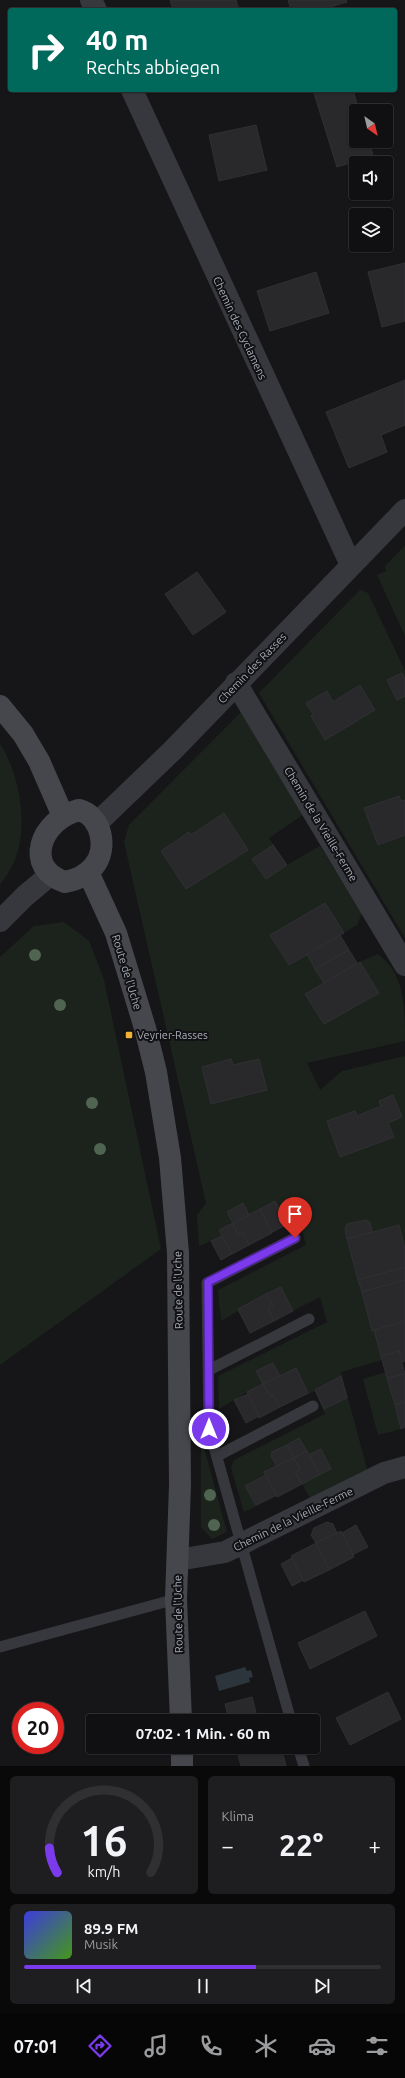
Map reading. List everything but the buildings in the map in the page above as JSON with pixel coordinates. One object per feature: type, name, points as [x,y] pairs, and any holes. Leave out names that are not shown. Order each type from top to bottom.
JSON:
[{"type":"street","name":"Chemin des Cyclamens","points":[[133,92],[350,565]]},
{"type":"street","name":"Chemin des Rasses","points":[[96,824],[163,760],[350,565],[405,510]]},
{"type":"street","name":"Chemin de la Vieille-Ferme","points":[[236,683],[405,965]]},
{"type":"street","points":[[0,706],[23,734],[39,761],[63,816]]},
{"type":"street","points":[[79,810],[85,812],[96,824],[101,842],[101,854],[94,867],[79,879],[65,882],[50,874],[45,868],[43,859],[43,839],[47,830],[63,816],[79,810]]},
{"type":"street","name":"Route de l'Uche","points":[[88,872],[116,933],[145,1028],[156,1072],[169,1151],[178,1253],[180,1485],[176,1599],[181,1714]]},
{"type":"street","points":[[0,922],[24,896],[50,874]]},
{"type":"street","name":"Chemin de la Vieille-Ferme","points":[[178,1560],[225,1552],[384,1473],[405,1467]]},
{"type":"street","points":[[182,1754],[182,1766]]},
{"type":"lane","points":[[289,1714],[243,1544],[209,1429],[208,1282],[295,1238]]},
{"type":"lane","points":[[209,1370],[309,1319]]},
{"type":"lane","points":[[217,1456],[313,1406]]},
{"type":"lane","points":[[0,1646],[176,1599]]},
{"type":"lane","points":[[300,1754],[304,1766]]},
{"type":"shaded area","points":[[405,546],[405,636],[377,575],[386,571],[385,566]]},
{"type":"shaded area","points":[[360,590],[368,593],[405,671],[405,938],[259,693]]},
{"type":"shaded area","points":[[241,712],[304,814],[269,838],[287,865],[320,846],[362,913],[357,925],[340,935],[357,963],[378,954],[387,962],[394,971],[402,992],[405,1016],[405,1041],[307,1063],[320,1090],[342,1071],[405,1056],[405,1267],[358,1280],[362,1292],[405,1280],[405,1361],[403,1362],[399,1351],[381,1356],[382,1360],[341,1372],[367,1469],[310,1498],[302,1484],[244,1512],[231,1468],[234,1460],[325,1414],[315,1391],[280,1407],[274,1395],[247,1392],[219,1409],[218,1376],[327,1322],[320,1297],[250,1333],[238,1311],[221,1321],[218,1290],[306,1245],[299,1219],[249,1245],[243,1233],[233,1224],[219,1230],[222,1236],[199,1246],[197,1215],[206,1203],[124,842],[129,825]]},
{"type":"shaded area","points":[[0,744],[13,770],[17,786],[20,802],[21,833],[19,848],[14,862],[0,885]]},
{"type":"shaded area","points":[[64,922],[89,941],[104,980],[161,1249],[0,1365],[0,957],[34,926]]},
{"type":"shaded area","points":[[386,1372],[401,1429],[378,1435],[363,1379]]},
{"type":"shaded area","points":[[201,1437],[227,1532],[212,1539],[201,1527]]},
{"type":"shaded area","points":[[245,1667],[247,1671],[251,1670],[253,1677],[249,1678],[250,1682],[219,1691],[215,1676]]},
{"type":"place","name":"Veyrier-Rasses","points":[[129,1035]]},
{"type":"route","points":[[209,1429],[208,1282],[295,1238]]}]
